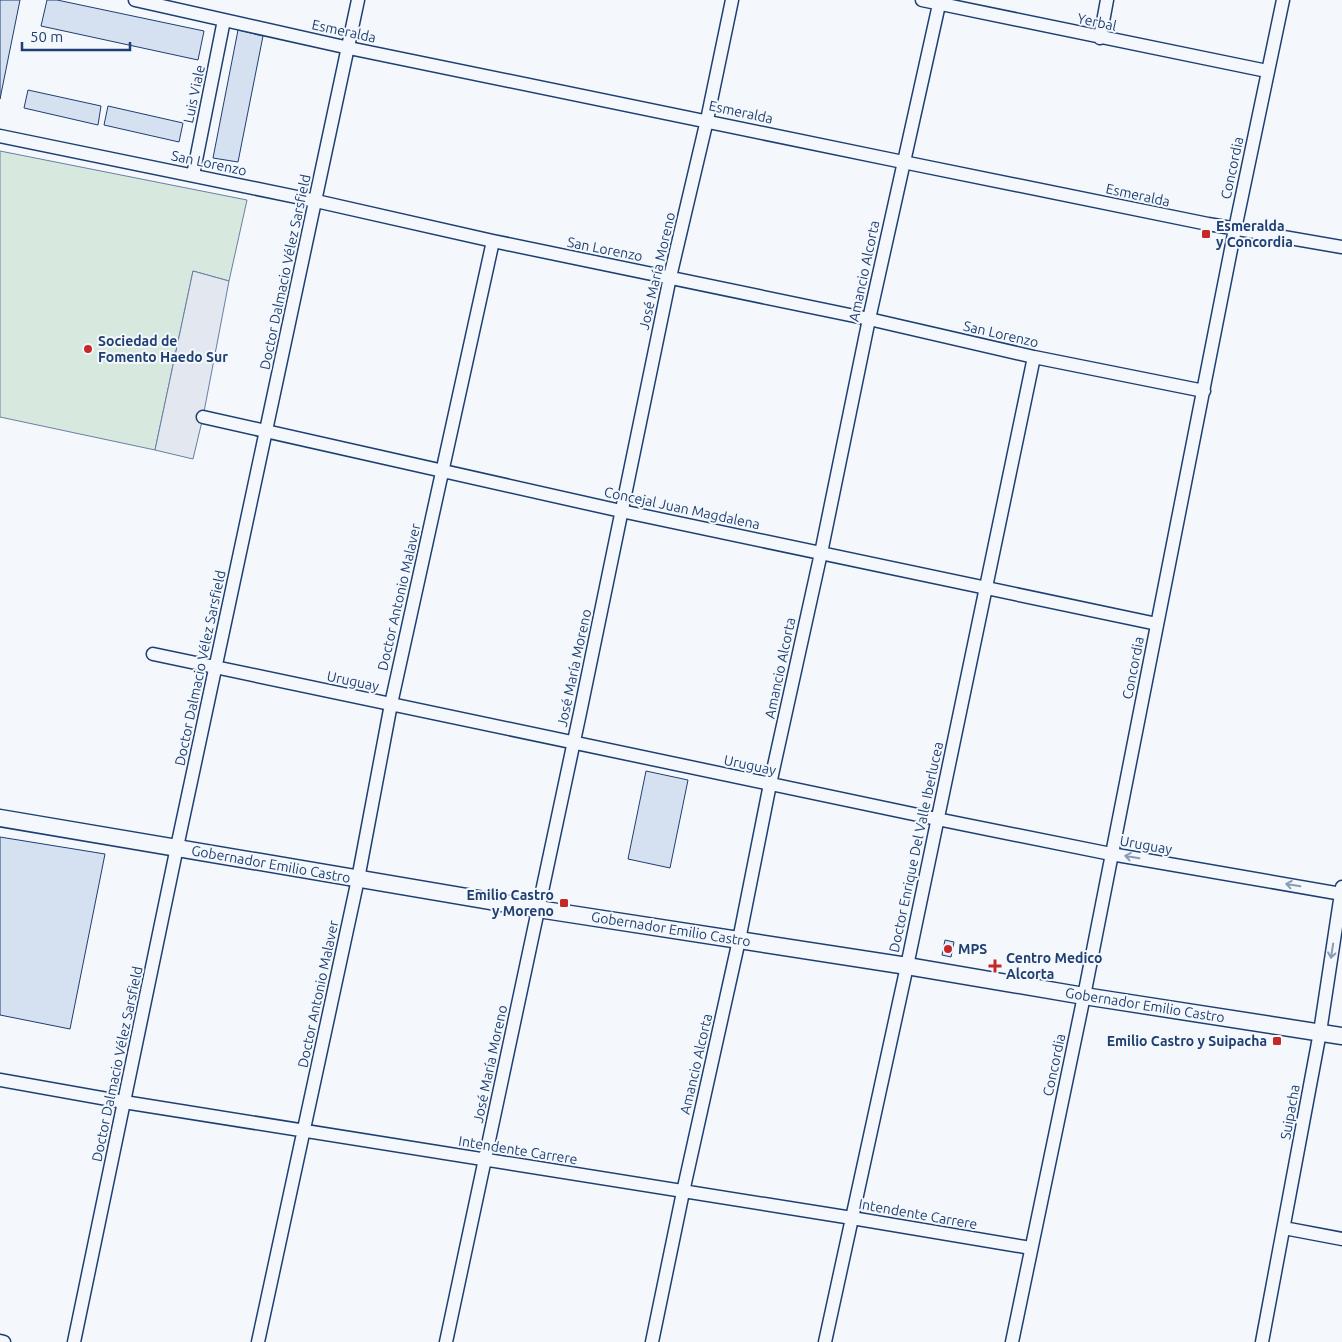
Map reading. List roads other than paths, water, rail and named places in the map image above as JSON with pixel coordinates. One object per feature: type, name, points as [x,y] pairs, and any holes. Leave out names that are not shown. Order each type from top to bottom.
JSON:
[{"type":"street","name":"Esmeralda","points":[[135,0],[349,48],[707,120],[903,162],[1235,229],[1342,247]]},
{"type":"street","name":"Doctor Dalmacio Vélez Sarsfield","points":[[74,1342],[215,667],[358,0]]},
{"type":"street","name":"José María Moreno","points":[[446,1342],[574,743],[670,277],[707,120],[732,0]]},
{"type":"street","name":"Yerbal","points":[[922,0],[940,2],[1100,38],[1267,71]]},
{"type":"street","points":[[1100,38],[1107,0]]},
{"type":"street","name":"Concordia","points":[[1012,1342],[1084,996],[1235,229],[1283,0]]},
{"type":"street","name":"Amancio Alcorta","points":[[652,1342],[739,940],[770,784],[821,553],[869,319],[940,2]]},
{"type":"street","name":"Luis Viale","points":[[192,175],[224,20]]},
{"type":"street","name":"San Lorenzo","points":[[0,136],[316,201],[492,241],[869,319],[1034,357],[1204,391]]},
{"type":"street","name":"Doctor Antonio Malaver","points":[[258,1342],[358,879],[391,704],[492,241]]},
{"type":"street","name":"Doctor Enrique Del Valle Iberlucea","points":[[825,1342],[907,966],[1034,357]]},
{"type":"street","name":"Concejal Juan Magdalena","points":[[203,417],[621,512],[1157,624]]},
{"type":"street","name":"Uruguay","points":[[153,654],[1111,854],[1342,891]]},
{"type":"street","name":"Gobernador Emilio Castro","points":[[0,818],[538,909],[1342,1036]]},
{"type":"street","name":"Suipacha","points":[[1262,1342],[1320,1032],[1342,891]]},
{"type":"street","name":"Intendente Carrere","points":[[0,1080],[124,1102],[1032,1248]]},
{"type":"street","points":[[1284,1228],[1342,1239]]},
{"type":"street","points":[[0,1341],[4,1342]]},
{"type":"place","name":"Esmeralda y Concordia","points":[[1206,234]]},
{"type":"place","name":"Sociedad de Fomento Haedo Sur","points":[[88,349]]},
{"type":"place","name":"Emilio Castro y Moreno","points":[[564,903]]},
{"type":"place","name":"MPS","points":[[948,949]]},
{"type":"place","name":"Centro Medico Alcorta","points":[[995,966]]},
{"type":"place","name":"Emilio Castro y Suipacha","points":[[1277,1041]]}]
